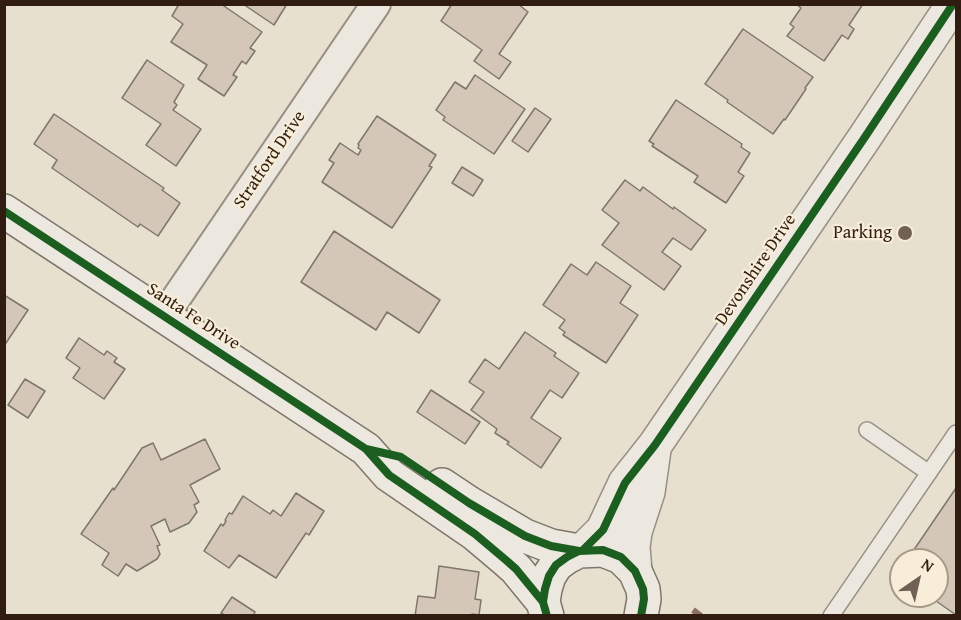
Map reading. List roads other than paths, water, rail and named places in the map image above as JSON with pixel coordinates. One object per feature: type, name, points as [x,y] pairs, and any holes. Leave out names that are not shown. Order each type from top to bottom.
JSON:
[{"type":"main road","name":"Devonshire Drive","points":[[545,609],[547,582],[556,565],[567,556],[581,551],[603,530],[625,483],[655,445],[953,4]]},
{"type":"main road","name":"Santa Fe Drive","points":[[4,211],[366,449],[389,475],[475,534],[512,565],[545,609]]},
{"type":"main road","name":"Devonshire Drive","points":[[645,600],[633,547],[635,532],[648,492],[655,445]]},
{"type":"main road","name":"Santa Fe Drive","points":[[366,449],[401,457],[469,503],[525,536],[551,546],[581,551],[603,550],[621,557],[645,600]]},
{"type":"street","name":"Stratford Drive","points":[[164,316],[376,4]]},
{"type":"lane","points":[[867,430],[929,473]]},
{"type":"lane","points":[[831,615],[957,433]]},
{"type":"place","name":"Parking","points":[[905,233]]}]
